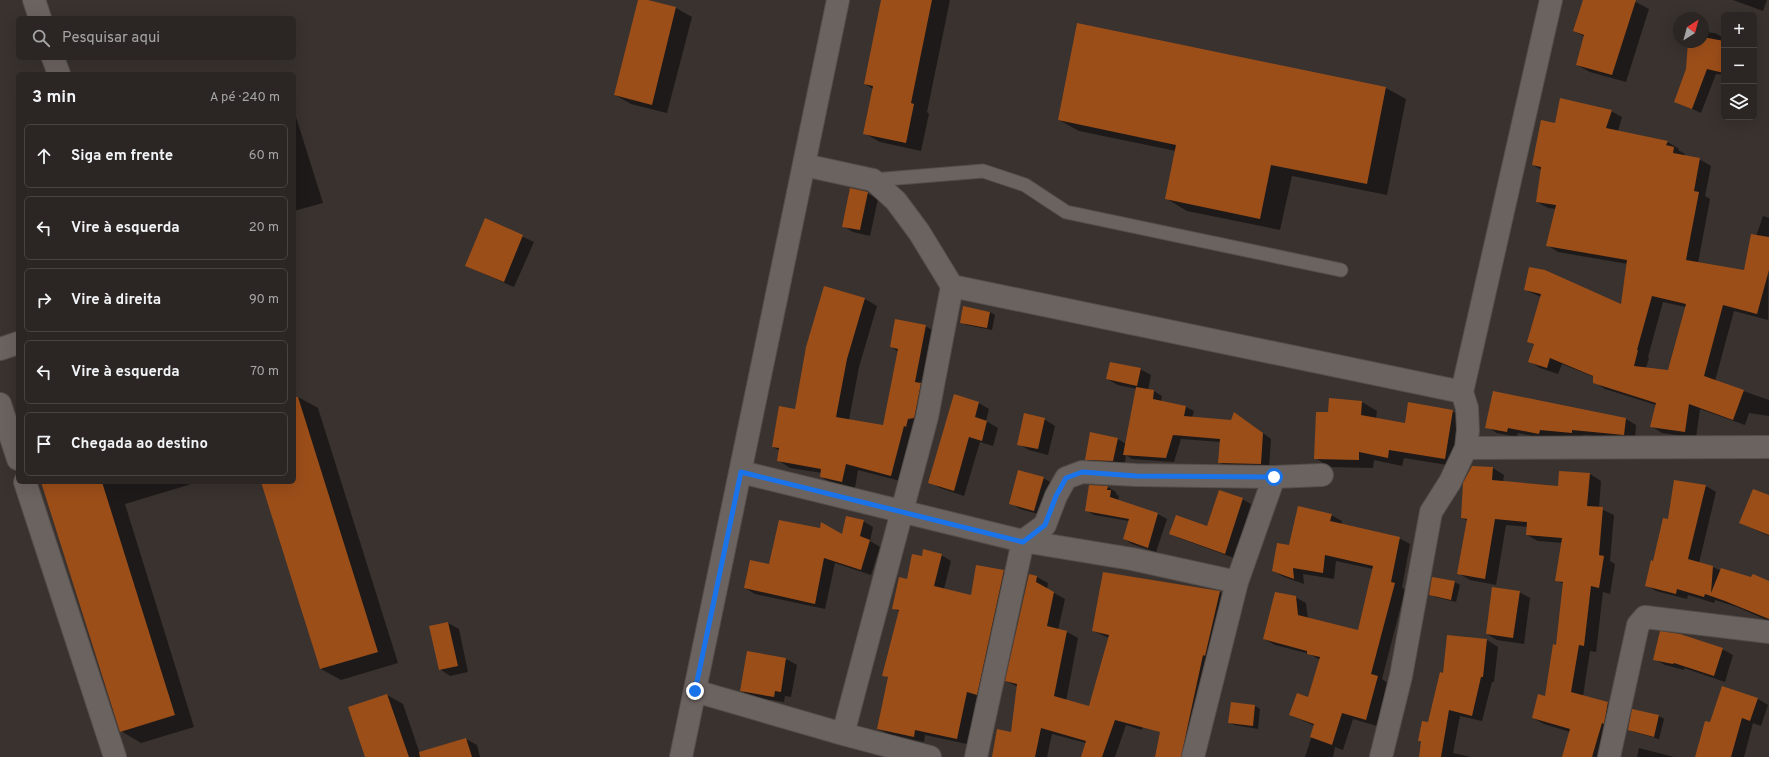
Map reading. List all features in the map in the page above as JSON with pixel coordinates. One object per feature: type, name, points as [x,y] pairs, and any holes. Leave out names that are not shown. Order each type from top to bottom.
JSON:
[{"type":"street","points":[[34,0],[39,16]]},
{"type":"street","points":[[681,757],[838,0]]},
{"type":"street","points":[[1381,757],[1401,676],[1431,512],[1450,482],[1466,448],[1468,430],[1467,415],[1462,392],[1551,0]]},
{"type":"street","points":[[54,60],[58,72]]},
{"type":"street","points":[[804,165],[873,180],[896,201],[919,232],[952,286],[926,417],[843,734]]},
{"type":"street","points":[[952,286],[1462,392]]},
{"type":"street","points":[[0,349],[16,344]]},
{"type":"street","points":[[0,404],[16,453]]},
{"type":"street","points":[[1466,448],[1769,447]]},
{"type":"street","points":[[741,472],[1023,542],[1132,559],[1237,582]]},
{"type":"street","points":[[976,757],[1023,542],[1045,525],[1056,496],[1066,478],[1082,472],[1136,476],[1274,477],[1322,475]]},
{"type":"street","points":[[1193,757],[1237,582],[1274,477]]},
{"type":"street","points":[[27,484],[116,757]]},
{"type":"street","points":[[1609,757],[1638,625],[1645,617],[1769,632]]},
{"type":"street","points":[[695,691],[843,734],[930,757]]},
{"type":"lane","points":[[873,180],[983,171],[1025,185],[1066,212],[1341,270]]},
{"type":"building","points":[[638,0],[648,0],[676,7],[652,105],[614,95]]},
{"type":"building","points":[[881,0],[932,0],[911,103],[914,104],[906,143],[863,134],[873,86],[864,84]]},
{"type":"building","points":[[1583,0],[1636,0],[1612,75],[1576,65],[1584,35],[1573,31]]},
{"type":"building","points":[[1077,23],[1386,87],[1367,184],[1271,165],[1260,219],[1165,199],[1176,145],[1058,120]]},
{"type":"building","points":[[1709,38],[1721,40],[1721,72],[1707,69],[1692,109],[1674,102],[1686,69],[1688,48],[1709,48]]},
{"type":"building","points":[[1560,98],[1612,110],[1606,128],[1668,141],[1666,145],[1674,147],[1673,153],[1700,158],[1694,191],[1699,192],[1686,260],[1744,270],[1751,234],[1769,237],[1769,270],[1757,314],[1723,305],[1704,376],[1744,390],[1733,420],[1689,404],[1685,432],[1650,427],[1656,403],[1593,383],[1593,376],[1550,358],[1547,368],[1528,362],[1534,344],[1527,342],[1541,294],[1524,290],[1529,267],[1545,270],[1621,304],[1627,260],[1546,246],[1556,205],[1536,202],[1541,167],[1532,165],[1541,120],[1555,123]],"holes":[[[1652,296],[1686,304],[1668,370],[1634,366]]]},
{"type":"building","points":[[850,188],[868,192],[860,230],[842,227]]},
{"type":"building","points":[[485,218],[523,235],[504,282],[465,266]]},
{"type":"building","points":[[824,286],[865,298],[847,359],[836,417],[883,425],[898,349],[890,347],[895,319],[926,325],[915,382],[921,383],[915,414],[914,418],[908,419],[906,427],[904,426],[891,476],[846,464],[842,482],[820,477],[821,469],[777,461],[779,448],[772,447],[779,406],[795,409],[806,347]]},
{"type":"building","points":[[963,306],[990,312],[987,328],[960,323]]},
{"type":"building","points":[[1110,362],[1141,368],[1137,386],[1106,379]]},
{"type":"building","points":[[1136,387],[1154,390],[1153,399],[1186,406],[1184,416],[1231,420],[1234,412],[1263,433],[1261,464],[1218,463],[1220,439],[1173,435],[1166,458],[1123,455]]},
{"type":"building","points":[[1493,391],[1626,418],[1624,435],[1572,430],[1572,433],[1540,430],[1539,434],[1508,428],[1507,432],[1485,428]]},
{"type":"building","points":[[954,394],[979,402],[975,417],[987,421],[982,441],[969,437],[954,491],[928,483]]},
{"type":"building","points":[[296,397],[298,397],[378,652],[320,669],[262,484],[296,484]]},
{"type":"building","points":[[1329,398],[1362,401],[1361,415],[1405,423],[1408,402],[1453,410],[1445,459],[1389,450],[1388,458],[1359,452],[1359,460],[1314,459],[1316,412],[1328,412]]},
{"type":"building","points":[[1024,413],[1045,418],[1038,449],[1017,445]]},
{"type":"building","points":[[1090,432],[1118,438],[1113,461],[1085,460]]},
{"type":"building","points":[[1472,466],[1493,467],[1492,480],[1558,486],[1559,471],[1590,473],[1587,506],[1603,507],[1599,555],[1604,556],[1599,588],[1591,586],[1584,646],[1579,645],[1571,692],[1608,702],[1604,724],[1602,723],[1592,757],[1562,757],[1570,729],[1532,718],[1538,694],[1545,696],[1553,644],[1556,645],[1563,582],[1555,581],[1562,538],[1526,535],[1527,522],[1495,519],[1485,579],[1457,574],[1467,519],[1461,518],[1463,483]]},
{"type":"building","points":[[1018,470],[1044,477],[1034,511],[1009,504]]},
{"type":"building","points":[[1674,480],[1706,485],[1688,559],[1713,566],[1711,593],[1721,568],[1751,577],[1753,574],[1769,581],[1769,619],[1705,594],[1704,597],[1677,589],[1676,594],[1645,586],[1651,560],[1653,561],[1663,518],[1668,519]]},
{"type":"building","points":[[42,484],[103,484],[175,715],[120,732]]},
{"type":"building","points":[[1089,485],[1108,486],[1107,490],[1111,490],[1110,497],[1158,513],[1148,548],[1123,539],[1129,519],[1085,511]]},
{"type":"building","points":[[1753,489],[1769,495],[1769,535],[1739,523]]},
{"type":"building","points":[[1219,490],[1243,498],[1225,554],[1169,534],[1176,515],[1207,526]]},
{"type":"building","points":[[1298,506],[1332,514],[1330,521],[1400,537],[1391,582],[1395,583],[1371,674],[1378,676],[1366,720],[1342,713],[1332,745],[1310,737],[1314,724],[1289,715],[1297,693],[1308,697],[1320,657],[1307,654],[1307,651],[1263,639],[1275,592],[1296,596],[1298,615],[1358,630],[1373,566],[1325,555],[1323,573],[1293,568],[1294,579],[1272,571],[1277,543],[1289,545]]},
{"type":"building","points":[[846,516],[864,520],[860,536],[870,540],[861,570],[824,558],[815,604],[744,588],[750,560],[769,564],[779,520],[820,528],[821,522],[842,534]]},
{"type":"building","points":[[923,549],[942,554],[934,586],[971,595],[976,565],[1004,570],[977,695],[967,692],[957,739],[915,730],[914,737],[877,729],[888,677],[882,676],[899,610],[892,609],[899,577],[907,579],[912,554],[922,556]]},
{"type":"building","points":[[1103,572],[1220,591],[1205,656],[1203,655],[1181,757],[1155,757],[1160,732],[1115,720],[1102,757],[1081,757],[1086,741],[1041,728],[1035,757],[992,757],[997,729],[1011,732],[1017,684],[1005,681],[1029,574],[1037,576],[1036,582],[1054,592],[1047,626],[1067,631],[1054,696],[1089,706],[1109,635],[1092,631]]},
{"type":"building","points":[[1432,577],[1455,581],[1451,600],[1429,595]]},
{"type":"building","points":[[1492,587],[1520,591],[1513,638],[1486,634]]},
{"type":"building","points":[[448,622],[458,666],[439,670],[429,626]]},
{"type":"building","points":[[1660,631],[1680,634],[1723,648],[1714,676],[1674,663],[1653,660]]},
{"type":"building","points":[[1447,635],[1487,639],[1483,677],[1481,677],[1472,716],[1449,710],[1441,757],[1419,757],[1421,741],[1418,741],[1422,721],[1428,722],[1440,672],[1443,673]]},
{"type":"building","points":[[747,651],[786,658],[781,692],[775,691],[774,697],[740,691]]},
{"type":"building","points":[[1722,686],[1758,698],[1750,721],[1742,718],[1731,757],[1695,757],[1705,721],[1710,722]]},
{"type":"building","points":[[387,694],[409,757],[365,757],[348,707]]},
{"type":"building","points":[[1231,702],[1255,705],[1253,726],[1228,723]]},
{"type":"building","points":[[1632,709],[1659,715],[1654,737],[1628,730]]},
{"type":"building","points":[[466,738],[472,757],[420,757],[419,752]]},
{"type":"route","points":[[695,691],[741,472],[1023,542],[1045,525],[1056,496],[1066,478],[1082,472],[1136,476],[1274,477]]}]
